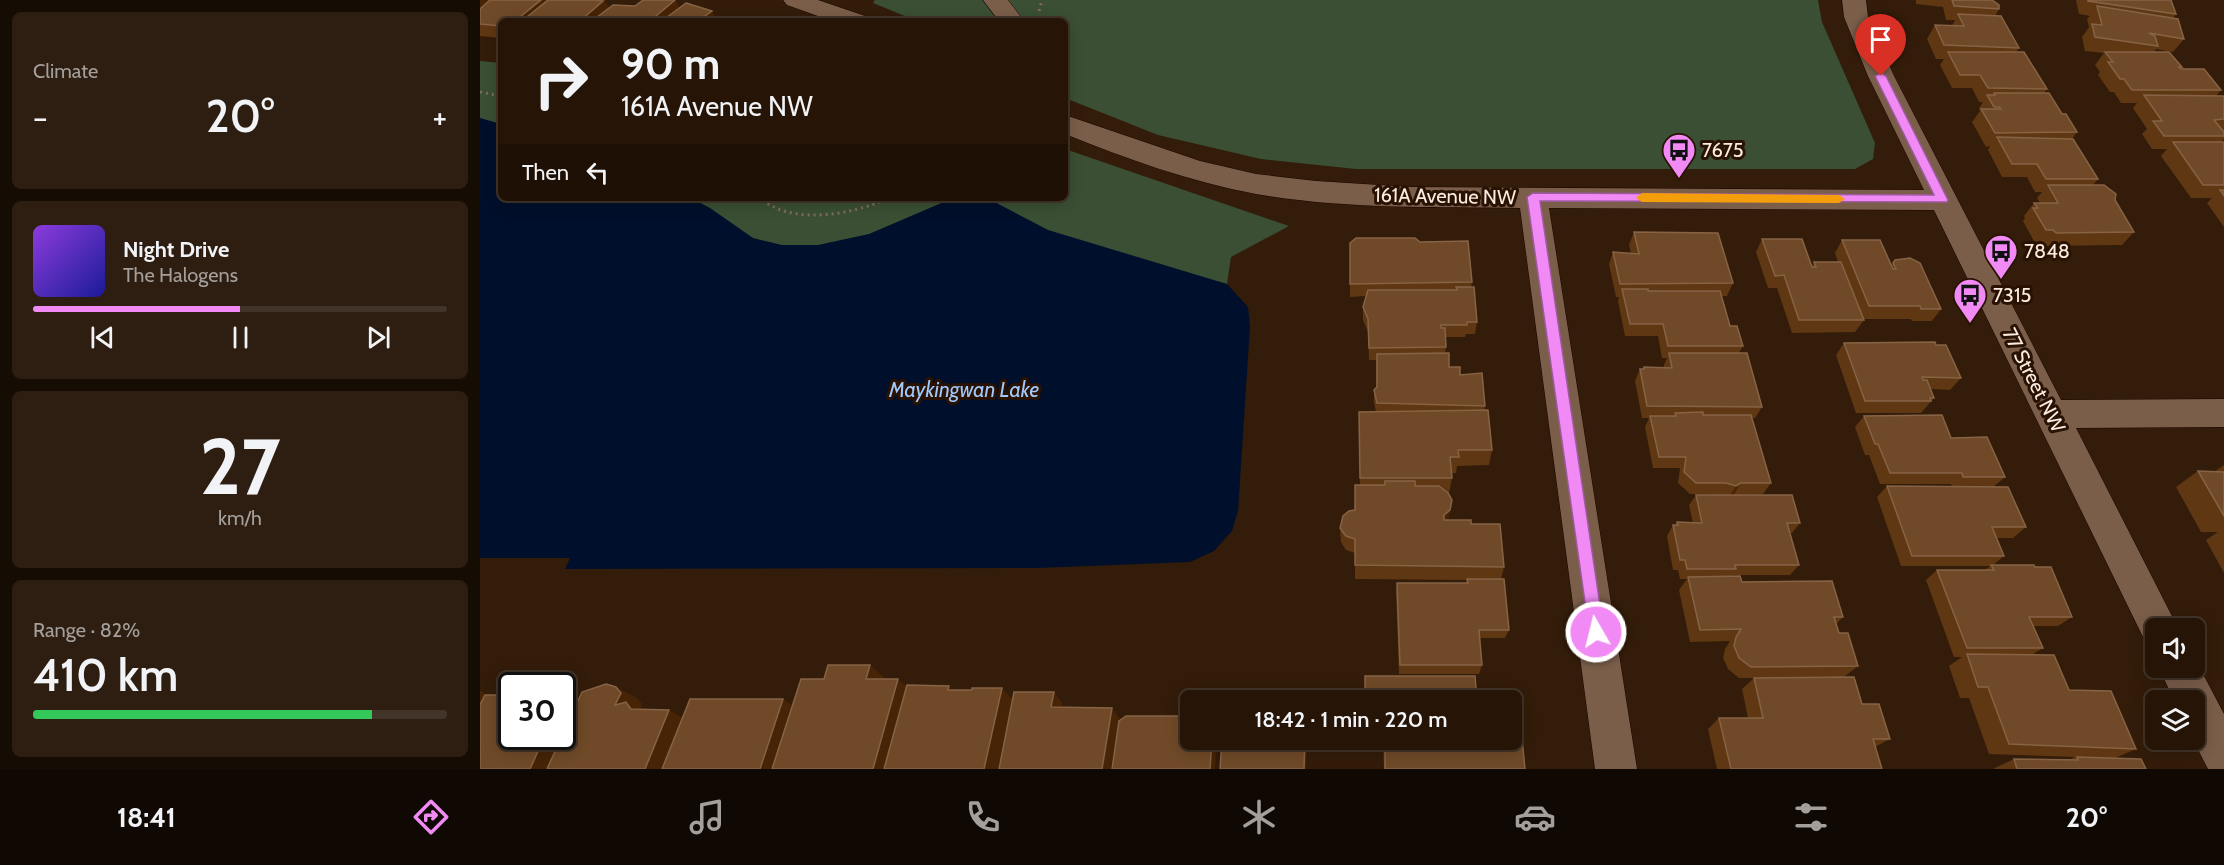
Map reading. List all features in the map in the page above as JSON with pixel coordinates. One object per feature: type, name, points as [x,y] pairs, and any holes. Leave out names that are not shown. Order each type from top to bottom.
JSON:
[{"type":"street","points":[[795,0],[847,18]]},
{"type":"street","points":[[995,0],[1010,18]]},
{"type":"street","name":"77 Street NW","points":[[1854,0],[1856,17],[1881,76],[2154,618]]},
{"type":"street","name":"161A Avenue NW","points":[[1068,125],[1176,165],[1227,178],[1282,188],[1346,194],[1942,200]]},
{"type":"street","points":[[1533,197],[1616,769]]},
{"type":"street","points":[[2051,414],[2224,413]]},
{"type":"street","points":[[2184,678],[2224,757]]},
{"type":"path","points":[[480,92],[498,95]]},
{"type":"path","points":[[763,201],[780,209],[807,214],[847,211],[880,201]]},
{"type":"green space","points":[[875,0],[1818,0],[1822,22],[1875,143],[1873,159],[1855,169],[1356,169],[1261,159],[1158,135],[1068,99],[1068,18],[910,18],[873,3]]},
{"type":"green space","points":[[480,61],[498,63],[498,180],[480,175]]},
{"type":"green space","points":[[1068,150],[1289,226],[1231,257],[1227,284],[979,243],[798,270],[568,201],[1068,201]]},
{"type":"water","name":"Maykingwan Lake","points":[[480,118],[498,123],[498,201],[697,201],[753,238],[782,245],[818,245],[869,234],[946,201],[993,201],[1048,230],[1227,284],[1248,307],[1250,326],[1238,511],[1232,531],[1214,551],[1190,562],[1037,568],[565,569],[570,558],[480,558]]},
{"type":"building","points":[[490,0],[541,0],[519,18],[498,18],[498,26],[480,24],[480,9]]},
{"type":"building","points":[[548,0],[603,1],[583,18],[526,18]]},
{"type":"building","points":[[643,0],[675,0],[654,18],[596,18],[613,5],[635,6]]},
{"type":"building","points":[[1952,0],[1992,0],[1999,5],[1999,9],[1954,6]]},
{"type":"building","points":[[2171,0],[2176,14],[2088,1]]},
{"type":"building","points":[[686,3],[712,11],[702,18],[666,18]]},
{"type":"building","points":[[2097,6],[2178,19],[2184,39],[2149,33],[2155,36],[2158,46],[2095,37],[2092,24],[2102,25]]},
{"type":"building","points":[[1958,14],[2001,16],[2019,48],[1944,45],[1935,25],[1964,26]]},
{"type":"building","points":[[1948,52],[2024,52],[2047,89],[1988,88],[1980,75],[1960,75]]},
{"type":"building","points":[[2105,52],[2169,52],[2182,67],[2179,67],[2181,69],[2204,69],[2221,90],[2132,90],[2124,79],[2120,79],[2108,62],[2113,62]]},
{"type":"building","points":[[1994,93],[2049,93],[2077,132],[1995,133],[1981,109],[2001,109],[1994,107],[1987,95],[1995,95]]},
{"type":"building","points":[[2144,95],[2224,96],[2224,119],[2214,120],[2224,132],[2224,136],[2164,136],[2153,121],[2162,121]]},
{"type":"building","points":[[1997,137],[2073,139],[2098,179],[2046,179],[2037,164],[2012,164]]},
{"type":"building","points":[[2173,142],[2224,142],[2224,185],[2203,185]]},
{"type":"building","points":[[2048,185],[2104,185],[2116,194],[2115,200],[2134,232],[2056,233],[2053,230],[2046,230],[2033,208],[2038,208],[2034,203],[2058,203]]},
{"type":"building","points":[[1634,232],[1718,233],[1733,283],[1620,284],[1613,252],[1639,254]]},
{"type":"building","points":[[1356,238],[1415,238],[1420,242],[1468,241],[1472,282],[1350,284],[1350,243]]},
{"type":"building","points":[[1762,239],[1802,239],[1812,267],[1816,267],[1814,262],[1841,262],[1864,320],[1799,320],[1784,275],[1775,276]]},
{"type":"building","points":[[1842,240],[1880,240],[1893,269],[1896,269],[1893,263],[1895,260],[1910,258],[1920,263],[1941,309],[1921,309],[1920,306],[1869,306]]},
{"type":"building","points":[[1456,287],[1474,287],[1477,322],[1467,322],[1467,325],[1441,325],[1441,328],[1445,328],[1446,347],[1369,348],[1368,319],[1363,307],[1368,290],[1457,290]]},
{"type":"building","points":[[1622,289],[1720,291],[1730,326],[1737,326],[1743,346],[1668,346],[1663,324],[1630,324]]},
{"type":"building","points":[[1935,342],[1936,345],[1946,345],[1961,378],[1922,377],[1923,380],[1927,380],[1934,398],[1930,398],[1931,401],[1865,401],[1844,343]]},
{"type":"building","points":[[1449,353],[1449,367],[1460,367],[1460,375],[1482,373],[1485,406],[1377,403],[1374,390],[1377,387],[1377,354]]},
{"type":"building","points":[[1669,353],[1747,353],[1762,407],[1647,406],[1640,369],[1644,367],[1672,368]]},
{"type":"building","points":[[1488,410],[1492,450],[1458,450],[1459,457],[1450,457],[1452,478],[1360,478],[1359,412]]},
{"type":"building","points":[[1703,412],[1703,415],[1751,415],[1771,483],[1741,483],[1736,486],[1726,483],[1696,483],[1684,472],[1686,457],[1659,457],[1650,416],[1676,416],[1675,413]]},
{"type":"building","points":[[1942,415],[1951,438],[1987,437],[2005,477],[1963,477],[1962,473],[1890,473],[1864,416]]},
{"type":"building","points":[[2198,471],[2224,472],[2224,516]]},
{"type":"building","points":[[1385,481],[1415,481],[1415,486],[1439,486],[1448,493],[1452,500],[1450,510],[1444,515],[1444,520],[1471,520],[1471,524],[1500,524],[1504,567],[1355,565],[1355,539],[1346,536],[1340,528],[1343,516],[1355,510],[1355,485],[1385,485]]},
{"type":"building","points":[[1887,486],[2008,487],[2026,527],[1992,527],[2004,556],[1912,556]]},
{"type":"building","points":[[1696,495],[1792,495],[1800,523],[1787,523],[1799,565],[1735,565],[1736,569],[1687,569],[1685,560],[1680,560],[1673,525],[1678,525],[1677,522],[1702,523]]},
{"type":"building","points":[[1991,565],[2051,567],[2072,617],[2029,617],[2043,648],[1967,648],[1937,570],[1994,570]]},
{"type":"building","points":[[1740,576],[1742,582],[1832,581],[1843,617],[1834,617],[1839,633],[1848,633],[1858,666],[1751,667],[1739,658],[1734,646],[1741,629],[1700,630],[1688,577]]},
{"type":"building","points":[[1467,579],[1504,579],[1509,630],[1479,630],[1482,665],[1400,665],[1397,583],[1468,583]]},
{"type":"building","points":[[1967,654],[2054,655],[2069,690],[2111,691],[2136,749],[2009,744],[1988,687],[1978,687]]},
{"type":"building","points":[[828,665],[870,665],[866,679],[898,679],[873,769],[772,769],[801,679],[824,679]]},
{"type":"building","points":[[1365,676],[1475,676],[1476,690],[1365,690]]},
{"type":"building","points":[[1854,677],[1862,704],[1879,704],[1890,739],[1873,739],[1882,769],[1731,769],[1719,718],[1763,718],[1754,678]]},
{"type":"building","points":[[606,684],[616,687],[621,693],[615,705],[626,702],[631,709],[669,710],[645,769],[547,769],[556,750],[576,750],[576,705],[582,692]]},
{"type":"building","points":[[907,685],[949,686],[948,690],[1002,688],[984,769],[884,769]]},
{"type":"building","points":[[1014,692],[1054,692],[1051,707],[1112,708],[1102,769],[999,769]]},
{"type":"building","points":[[485,695],[498,695],[498,750],[539,750],[530,769],[480,769],[480,705]]},
{"type":"building","points":[[690,699],[783,699],[760,769],[662,769]]},
{"type":"building","points":[[1126,716],[1180,716],[1180,750],[1211,750],[1210,769],[1112,769],[1119,721]]},
{"type":"building","points":[[1522,738],[1525,769],[1385,769],[1385,750],[1522,750]]},
{"type":"building","points":[[1221,750],[1305,750],[1304,769],[1220,769]]},
{"type":"building","points":[[2077,757],[2141,759],[2146,769],[2017,769],[2014,759],[2078,760]]},
{"type":"slow traffic","points":[[1642,198],[1839,199]]},
{"type":"place","name":"7675","points":[[1679,179]]},
{"type":"place","name":"7848","points":[[2001,280]]},
{"type":"place","name":"7315","points":[[1970,324]]},
{"type":"route","points":[[1596,632],[1533,197],[1942,200],[1881,76]]}]
